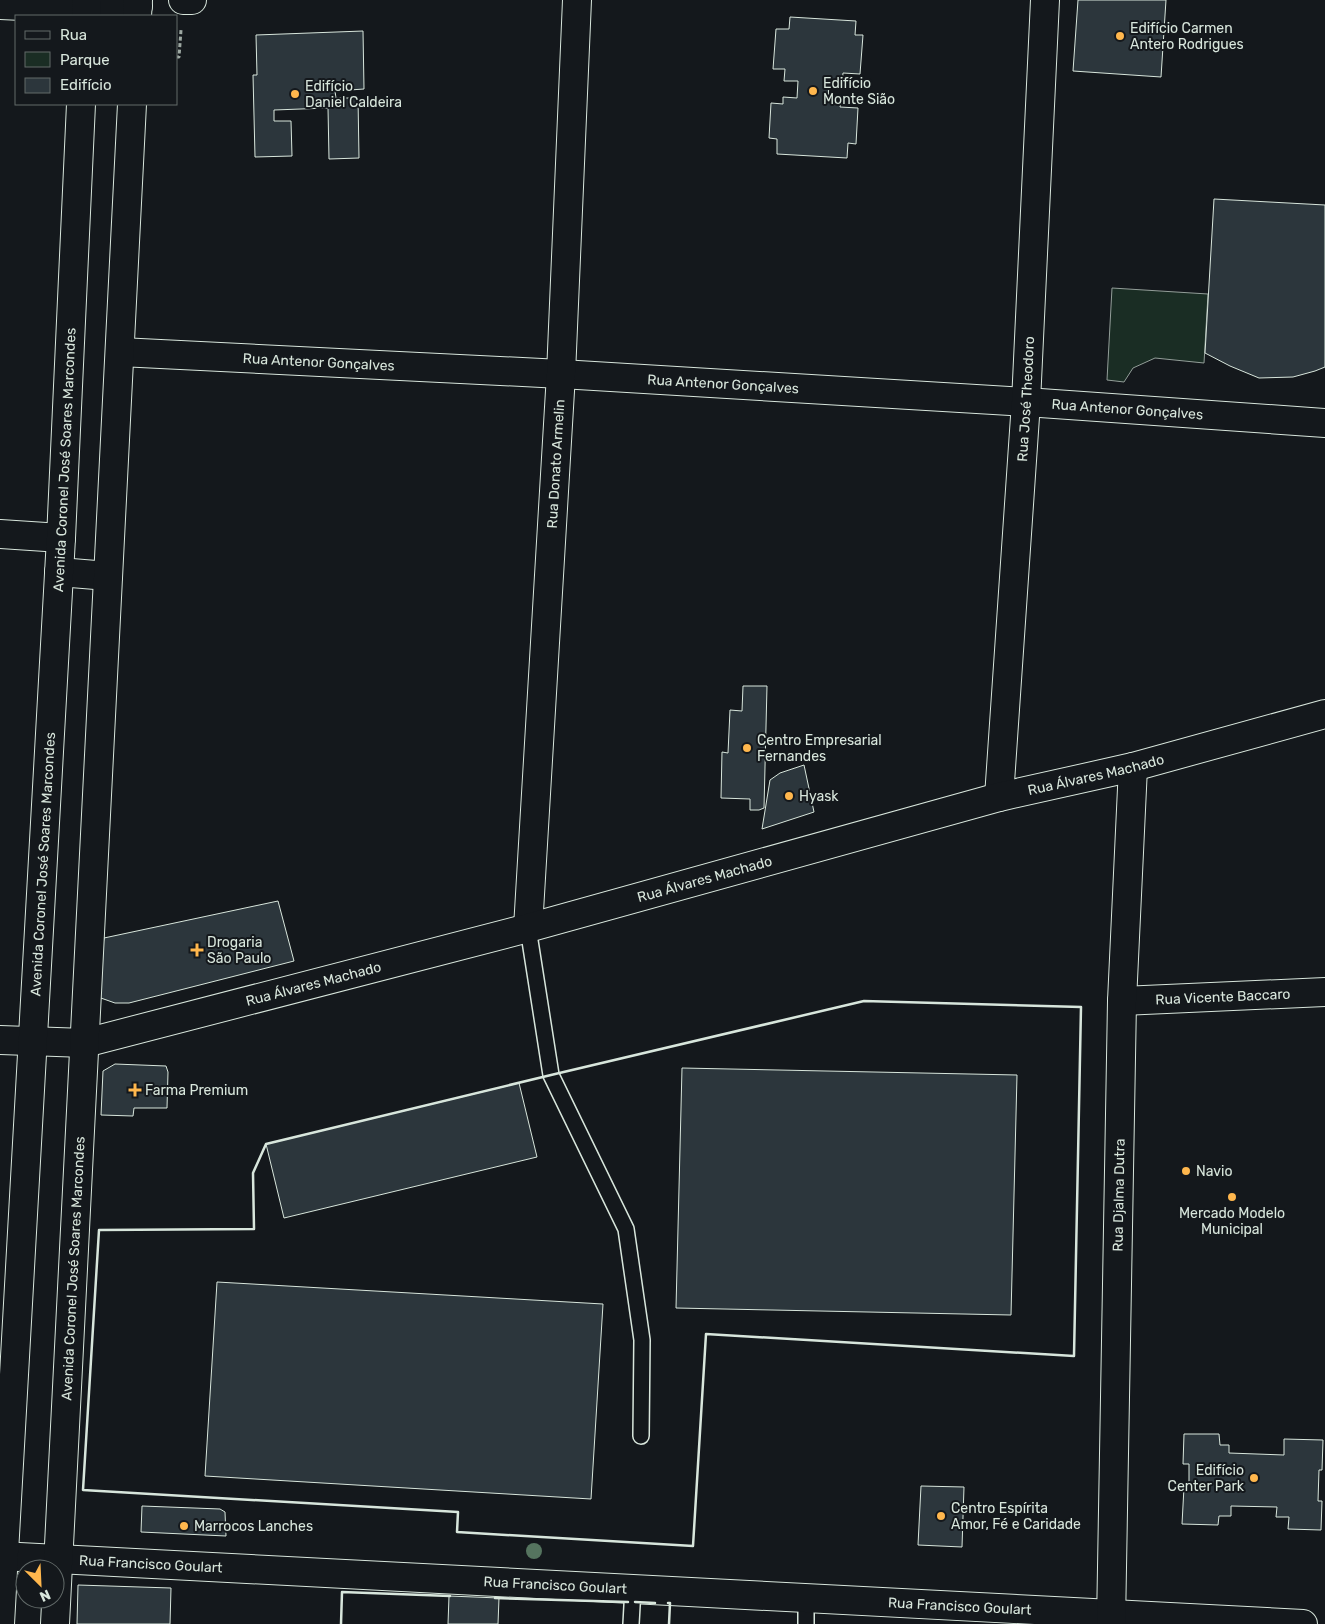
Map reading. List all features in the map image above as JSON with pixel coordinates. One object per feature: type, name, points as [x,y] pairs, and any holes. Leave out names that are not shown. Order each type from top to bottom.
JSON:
[{"type":"street","points":[[183,0],[192,0]]},
{"type":"street","name":"Rua Donato Armelin","points":[[528,928],[561,374],[577,0]]},
{"type":"street","name":"Rua José Theodoro","points":[[999,797],[1026,402],[1045,0]]},
{"type":"street","points":[[0,5],[87,9],[138,7]]},
{"type":"street","name":"Avenida Coronel José Soares Marcondes","points":[[0,1624],[2,1556],[61,538],[81,105]]},
{"type":"street","name":"Avenida Coronel José Soares Marcondes","points":[[55,1624],[132,105]]},
{"type":"street","name":"Rua Antenor Gonçalves","points":[[120,352],[561,374],[1026,402],[1325,423]]},
{"type":"street","points":[[0,534],[61,538]]},
{"type":"street","points":[[59,572],[108,576]]},
{"type":"street","name":"Rua Álvares Machado","points":[[0,1040],[85,1043],[528,928],[999,797],[1133,767],[1325,714]]},
{"type":"street","name":"Rua Djalma Dutra","points":[[1111,1619],[1122,1001],[1133,767]]},
{"type":"street","name":"Rua Vicente Baccaro","points":[[1122,1001],[1325,992]]},
{"type":"street","name":"Rua Francisco Goulart","points":[[2,1556],[633,1588],[806,1611],[1303,1624]]},
{"type":"lane","points":[[528,928],[551,1075],[626,1229],[642,1340],[641,1436]]},
{"type":"lane","points":[[632,1624],[633,1588]]},
{"type":"green space","points":[[1112,288],[1208,294],[1204,363],[1155,358],[1133,368],[1124,382],[1107,380]]},
{"type":"building","name":"Edifício Carmen Antero Rodrigues","points":[[1078,0],[1166,0],[1161,77],[1073,71]]},
{"type":"building","name":"Edifício Monte Sião","points":[[790,17],[856,21],[855,35],[863,35],[860,74],[843,73],[842,84],[829,83],[828,100],[841,101],[840,107],[858,108],[856,144],[848,143],[847,158],[777,154],[777,139],[769,138],[771,103],[783,104],[783,97],[797,98],[798,81],[784,81],[785,69],[773,69],[776,29],[789,29]]},
{"type":"building","name":"Edifício Daniel Caldeira","points":[[363,31],[364,89],[335,91],[336,98],[358,98],[359,158],[329,159],[328,108],[274,110],[274,121],[291,121],[292,156],[255,157],[253,75],[257,75],[256,35]]},
{"type":"building","points":[[1214,199],[1325,205],[1325,367],[1293,377],[1259,378],[1205,353]]},
{"type":"building","name":"Centro Empresarial Fernandes","points":[[743,686],[767,686],[764,808],[759,810],[750,810],[750,799],[721,798],[722,752],[728,753],[730,710],[742,711]]},
{"type":"building","name":"Hyask","points":[[804,765],[814,812],[762,829],[770,780],[780,773]]},
{"type":"building","name":"Drogaria São Paulo","points":[[278,901],[294,961],[129,1003],[115,1003],[98,997],[97,982],[104,938]]},
{"type":"building","name":"Farma Premium","points":[[115,1064],[166,1066],[168,1072],[167,1108],[134,1108],[133,1116],[101,1115],[103,1071]]},
{"type":"building","points":[[682,1068],[1017,1075],[1011,1315],[676,1308]]},
{"type":"building","points":[[519,1083],[537,1157],[284,1218],[266,1144]]},
{"type":"building","points":[[217,1282],[603,1304],[591,1499],[205,1476]]},
{"type":"building","name":"Edifício Center Park","points":[[1184,1434],[1219,1434],[1220,1445],[1229,1445],[1229,1453],[1284,1455],[1284,1439],[1323,1440],[1322,1470],[1319,1470],[1318,1501],[1322,1501],[1321,1530],[1288,1529],[1289,1517],[1276,1517],[1277,1507],[1231,1506],[1231,1516],[1219,1516],[1218,1525],[1182,1524],[1184,1487],[1189,1487],[1189,1464],[1183,1464]]},
{"type":"building","name":"Centro Espírita Amor, Fé e Caridade","points":[[921,1486],[964,1487],[962,1547],[918,1545]]},
{"type":"building","name":"Marrocos Lanches","points":[[142,1506],[220,1509],[225,1512],[226,1536],[141,1532]]},
{"type":"building","points":[[78,1585],[171,1588],[170,1624],[77,1624]]},
{"type":"building","points":[[449,1596],[499,1598],[498,1624],[448,1624]]},
{"type":"wall","points":[[864,1001],[1081,1007],[1074,1356],[706,1334],[693,1546],[457,1532],[458,1512],[83,1490],[99,1230],[254,1229],[253,1173],[266,1144],[864,1001]]},
{"type":"wall","points":[[341,1624],[342,1592],[450,1596]]},
{"type":"wall","points":[[495,1598],[628,1602]]},
{"type":"wall","points":[[635,1602],[655,1603]]},
{"type":"wall","points":[[668,1603],[670,1603],[669,1624]]},
{"type":"place","name":"Edifício Carmen Antero Rodrigues","points":[[1120,36]]},
{"type":"place","name":"Edifício Monte Sião","points":[[813,91]]},
{"type":"place","name":"Edifício Daniel Caldeira","points":[[295,94]]},
{"type":"place","name":"Centro Empresarial Fernandes","points":[[747,748]]},
{"type":"place","name":"Hyask","points":[[789,796]]},
{"type":"place","name":"Drogaria São Paulo","points":[[197,950]]},
{"type":"place","name":"Farma Premium","points":[[135,1090]]},
{"type":"place","name":"Navio","points":[[1186,1171]]},
{"type":"place","name":"Mercado Modelo Municipal","points":[[1232,1197]]},
{"type":"place","name":"Edifício Center Park","points":[[1254,1478]]},
{"type":"place","name":"Centro Espírita Amor, Fé e Caridade","points":[[941,1516]]},
{"type":"place","name":"Marrocos Lanches","points":[[184,1526]]}]
